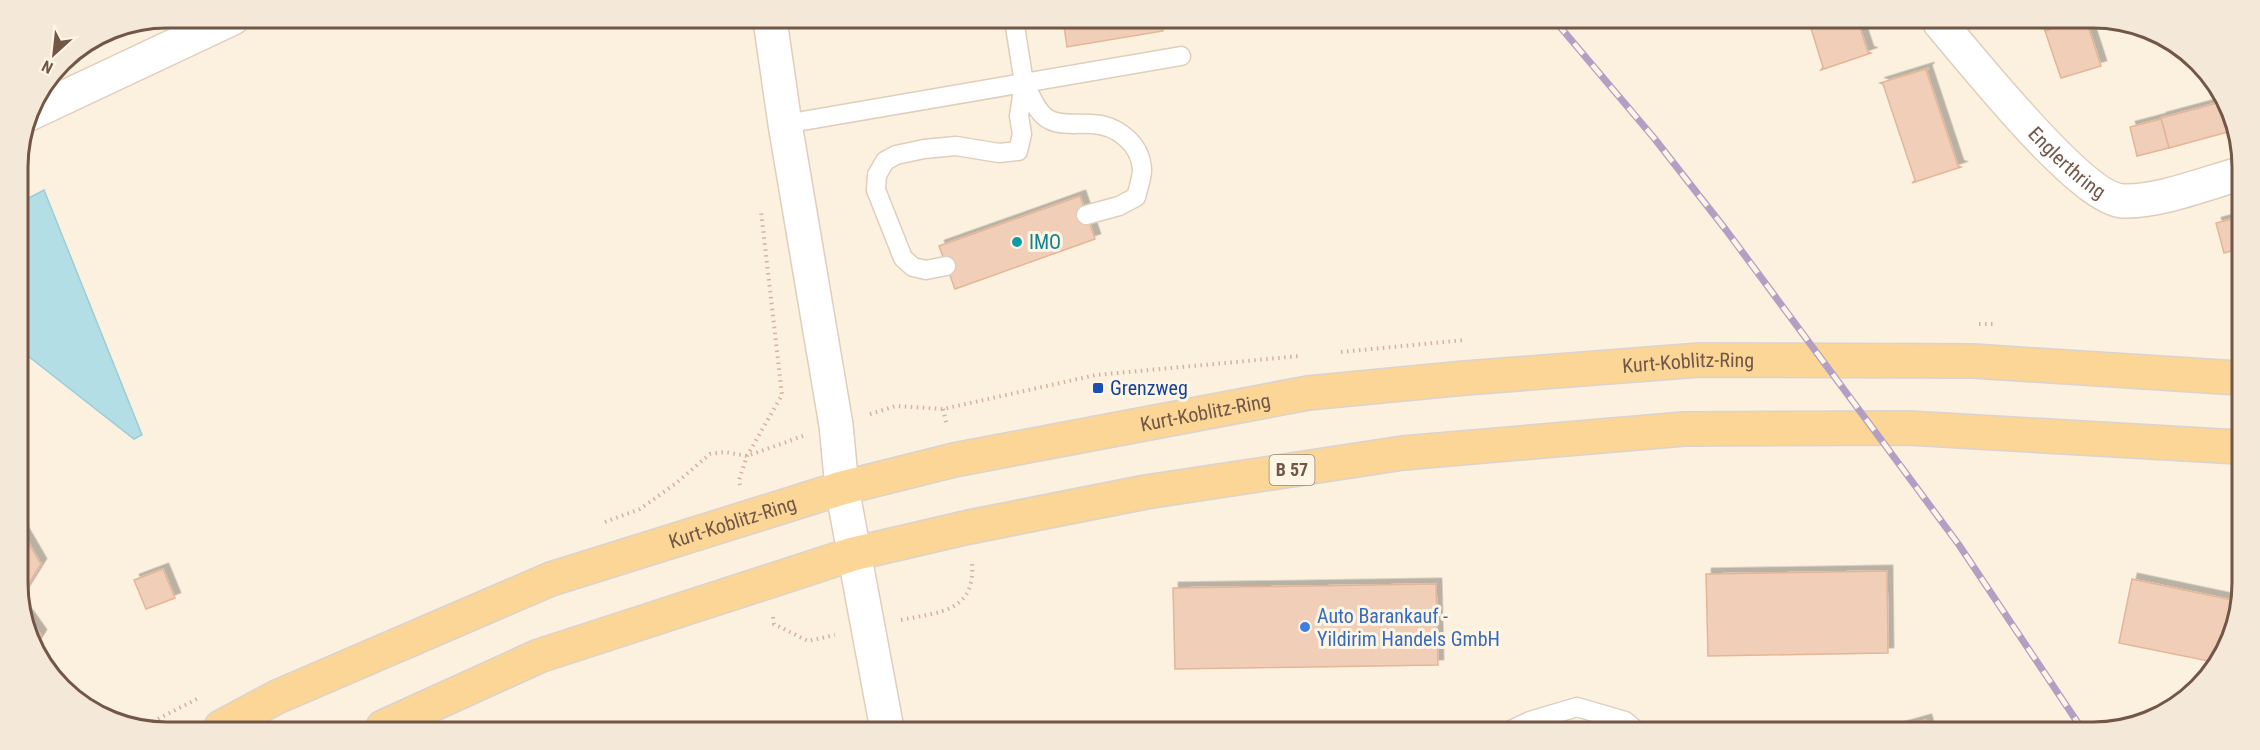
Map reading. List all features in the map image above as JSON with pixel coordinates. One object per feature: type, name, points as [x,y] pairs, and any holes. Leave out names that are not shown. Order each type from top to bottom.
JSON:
[{"type":"main road","name":"Kurt-Koblitz-Ring","points":[[230,722],[277,697],[551,579],[842,488],[954,460],[1308,393],[1512,374],[1700,360],[1973,361],[2232,378]]},
{"type":"main road","name":"B 57","points":[[396,722],[539,656],[853,554],[969,527],[1146,492],[1403,453],[1684,429],[1908,428],[2232,447]]},
{"type":"street","name":"Englerthring","points":[[1945,28],[2036,136],[2091,186],[2120,201],[2151,198],[2232,176]]},
{"type":"street","points":[[42,107],[210,29]]},
{"type":"street","points":[[771,29],[785,124],[836,425],[842,488],[886,722]]},
{"type":"lane","points":[[946,266],[926,270],[913,267],[903,258],[876,190],[877,175],[885,161],[896,155],[924,148],[956,146],[999,153],[1018,151],[1022,134],[1019,116],[1024,82],[1015,29]]},
{"type":"lane","points":[[785,124],[1181,56]]},
{"type":"lane","points":[[1024,82],[1038,108],[1050,120],[1096,124],[1119,131],[1134,145],[1142,170],[1136,197],[1119,206],[1086,215]]},
{"type":"lane","points":[[1529,721],[1577,707],[1625,721]]},
{"type":"path","points":[[761,208],[782,395],[747,456],[896,406],[943,409]]},
{"type":"water","points":[[44,190],[142,435],[134,439],[29,356],[29,198]]},
{"type":"building","points":[[1163,28],[1163,31],[1067,47],[1064,29]]},
{"type":"building","points":[[1811,28],[1860,28],[1868,52],[1871,53],[1821,70],[1823,67]]},
{"type":"building","points":[[2054,28],[2089,28],[2101,66],[2061,78],[2045,31]]},
{"type":"building","points":[[1929,68],[1926,70],[1958,166],[1961,167],[1912,183],[1915,180],[1883,84],[1880,83]]},
{"type":"building","points":[[2216,103],[2227,132],[2169,148],[2161,118]]},
{"type":"building","points":[[2161,119],[2169,148],[2137,156],[2130,127]]},
{"type":"building","name":"IMO","points":[[1080,196],[1095,239],[955,289],[939,246]]},
{"type":"building","points":[[2232,219],[2232,251],[2224,253],[2216,223]]},
{"type":"building","points":[[28,542],[41,564],[28,585]]},
{"type":"building","points":[[163,569],[175,598],[146,609],[134,580]]},
{"type":"building","points":[[1887,571],[1888,653],[1708,656],[1706,574]]},
{"type":"building","points":[[2132,579],[2230,600],[2227,619],[2207,661],[2119,643]]},
{"type":"building","name":"Auto Barankauf - Yildirim Handels GmbH","points":[[1436,584],[1438,665],[1175,669],[1173,588]]},
{"type":"railway","points":[[1561,28],[1654,138],[1726,230],[1959,545],[2077,721]]},
{"type":"place","name":"IMO","points":[[1017,242]]},
{"type":"place","name":"Grenzweg","points":[[1098,388]]},
{"type":"place","name":"Auto Barankauf - Yildirim Handels GmbH","points":[[1305,627]]}]
